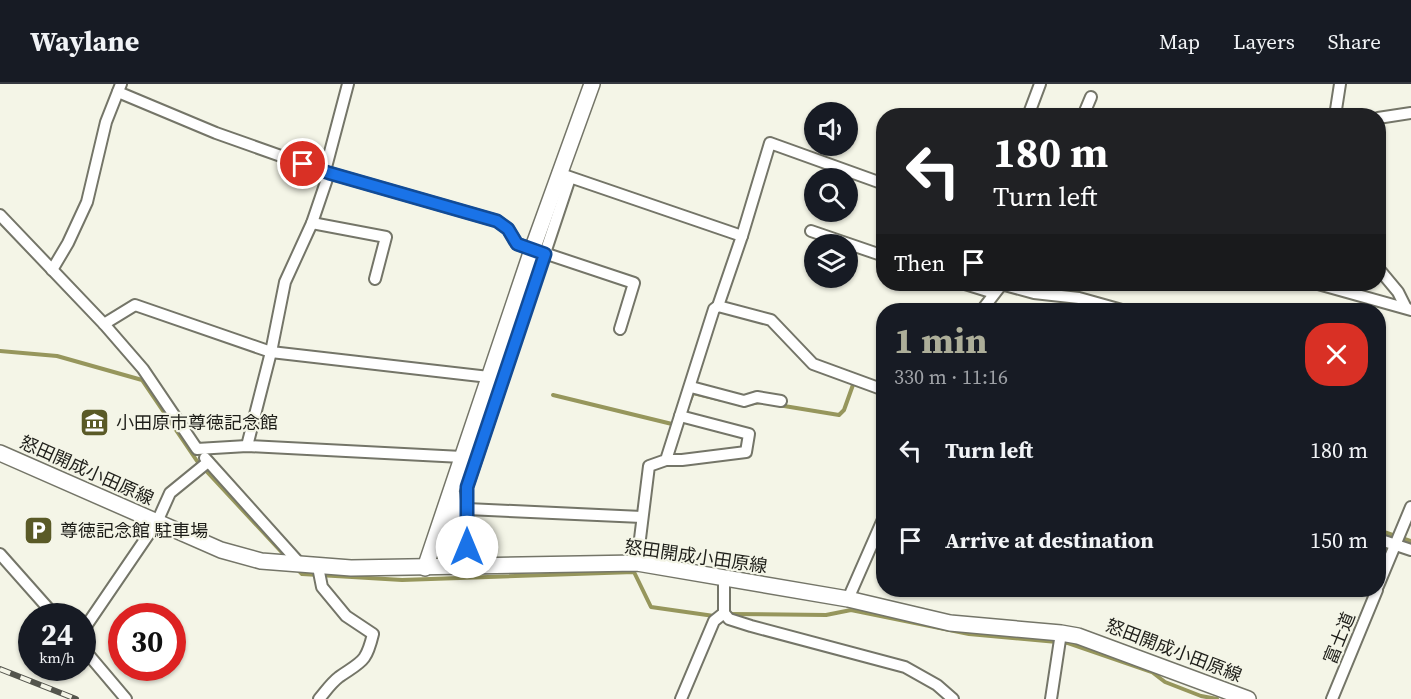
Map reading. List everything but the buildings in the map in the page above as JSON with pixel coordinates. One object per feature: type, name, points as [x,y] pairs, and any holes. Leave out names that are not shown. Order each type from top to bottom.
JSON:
[{"type":"main road","points":[[425,568],[489,377],[538,252],[592,84]]},
{"type":"main road","name":"怒田開成小田原線","points":[[0,453],[234,555],[318,567],[425,568],[637,563],[848,599],[950,623],[1061,633],[1094,641],[1248,699]]},
{"type":"main road","points":[[451,488],[462,567]]},
{"type":"street","points":[[247,446],[271,352],[285,282],[312,223],[348,84]]},
{"type":"street","points":[[1031,108],[1040,84]]},
{"type":"street","points":[[1336,108],[1340,84]]},
{"type":"street","points":[[51,270],[68,243],[87,202],[106,122],[120,88],[216,133],[327,172],[497,221],[508,229],[517,244],[634,283],[620,328]]},
{"type":"street","points":[[1086,108],[1091,97]]},
{"type":"street","points":[[1386,117],[1411,113]]},
{"type":"street","points":[[666,460],[714,309],[718,306],[742,236],[770,144],[876,181]]},
{"type":"street","points":[[564,175],[742,236]]},
{"type":"street","points":[[0,215],[104,324],[143,369],[197,449],[302,566]]},
{"type":"street","points":[[312,223],[386,237],[375,279]]},
{"type":"street","points":[[811,231],[876,253]]},
{"type":"street","points":[[462,567],[467,487],[538,252]]},
{"type":"street","points":[[1386,278],[1408,309]]},
{"type":"street","points":[[987,303],[994,293],[988,291]]},
{"type":"street","points":[[1027,291],[1079,298],[1097,303]]},
{"type":"street","points":[[1343,291],[1408,309]]},
{"type":"street","points":[[104,324],[135,305],[271,352],[489,377]]},
{"type":"street","points":[[718,306],[771,320],[813,364],[876,387]]},
{"type":"street","points":[[691,387],[744,401],[757,398],[781,401]]},
{"type":"street","points":[[637,563],[649,466],[666,460],[746,452],[749,434],[680,416]]},
{"type":"street","points":[[197,449],[247,446],[462,457]]},
{"type":"street","points":[[96,611],[157,522],[171,493],[208,462]]},
{"type":"street","name":"富士道","points":[[1386,569],[1411,507]]},
{"type":"street","points":[[466,508],[642,516]]},
{"type":"street","points":[[848,599],[876,535]]},
{"type":"street","points":[[1386,539],[1398,540],[1411,550]]},
{"type":"street","points":[[0,554],[43,603]]},
{"type":"street","points":[[318,567],[322,587],[346,616],[373,634],[370,649],[361,664],[336,679],[319,699]]},
{"type":"street","points":[[724,578],[724,613],[729,619],[905,667],[937,684],[952,699]]},
{"type":"street","name":"富士道","points":[[1332,699],[1374,597]]},
{"type":"street","points":[[681,699],[714,621],[724,613]]},
{"type":"street","points":[[1051,699],[1061,633]]},
{"type":"street","points":[[96,664],[126,699]]},
{"type":"waterway","points":[[0,351],[57,356],[142,380],[197,461],[288,559]]},
{"type":"waterway","points":[[778,405],[839,415],[844,410],[854,382]]},
{"type":"waterway","points":[[689,403],[693,393],[722,400]]},
{"type":"waterway","points":[[553,395],[672,424]]},
{"type":"waterway","points":[[740,405],[762,402]]},
{"type":"waterway","points":[[1386,533],[1411,541]]},
{"type":"waterway","points":[[297,569],[302,574],[402,580],[634,572],[651,607],[714,616]]},
{"type":"waterway","points":[[728,614],[826,615],[851,610],[969,634],[1068,643],[1152,672],[1165,682],[1201,696],[1217,699]]},
{"type":"railway","points":[[0,669],[76,699]]},
{"type":"place","name":"小田原市尊徳記念館","points":[[95,422]]},
{"type":"place","name":"尊徳記念館 駐車場","points":[[39,530]]},
{"type":"route","points":[[303,164],[497,221],[508,229],[517,244],[545,254],[467,487],[467,547]]}]
